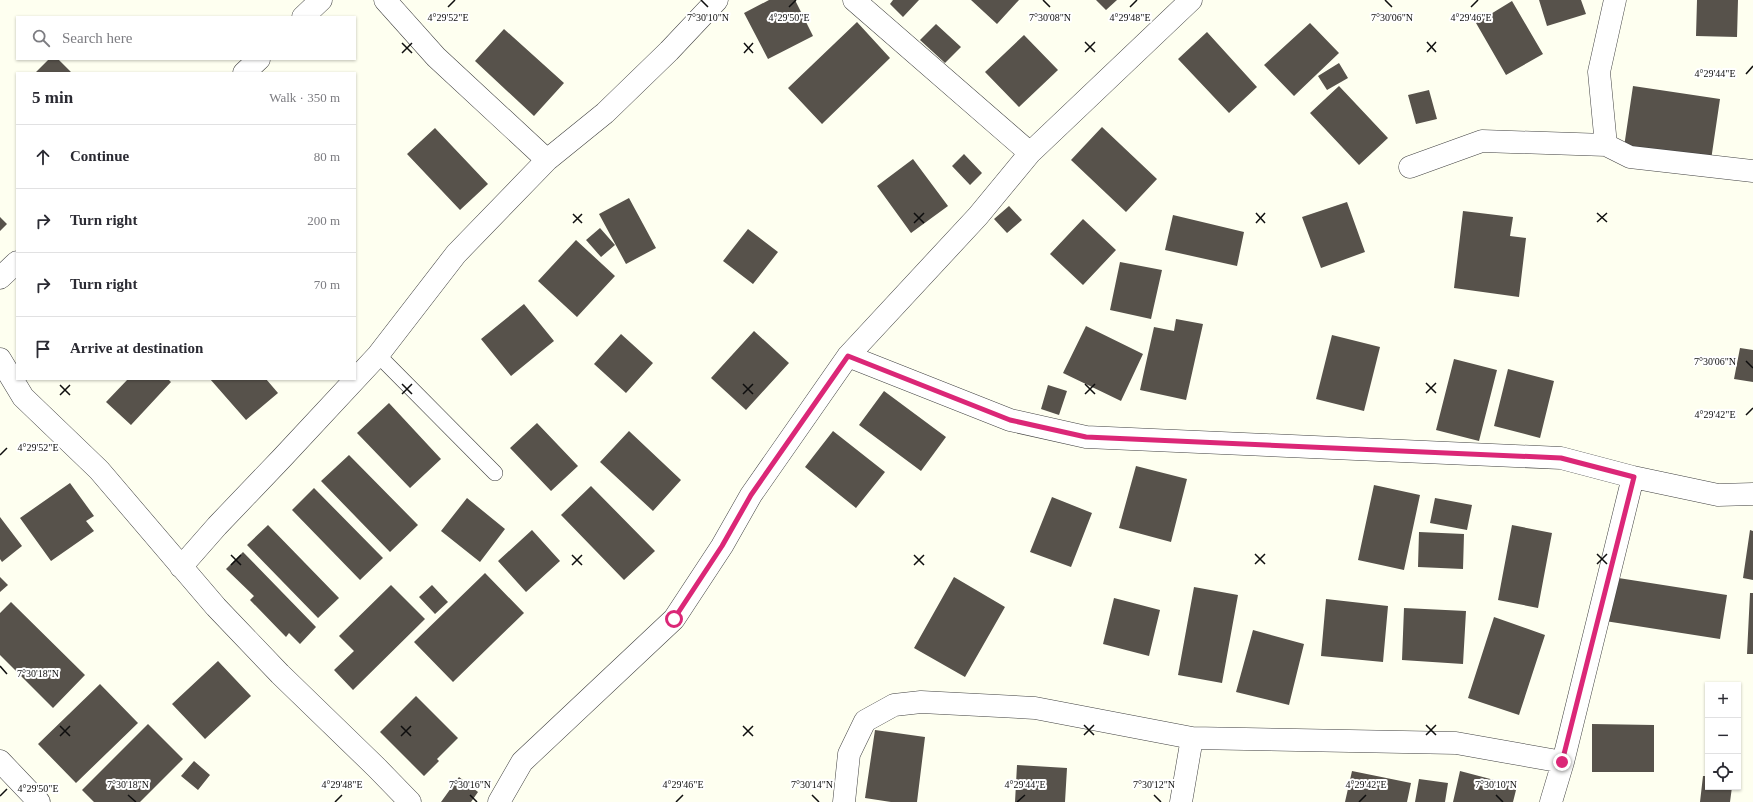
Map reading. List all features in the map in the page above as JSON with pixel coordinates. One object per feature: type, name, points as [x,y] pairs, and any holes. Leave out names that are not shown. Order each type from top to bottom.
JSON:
[{"type":"street","points":[[304,16],[321,0]]},
{"type":"street","points":[[385,0],[436,57],[547,160]]},
{"type":"street","points":[[356,379],[378,355],[456,254],[547,160],[604,113],[668,52],[717,0]]},
{"type":"street","points":[[854,0],[1030,153]]},
{"type":"street","points":[[499,802],[522,762],[674,619],[722,546],[751,495],[848,356],[978,216],[1030,153],[1191,0]]},
{"type":"street","points":[[1606,145],[1600,72],[1615,0]]},
{"type":"street","points":[[245,72],[258,60]]},
{"type":"street","points":[[1410,167],[1482,141],[1606,145],[1630,157],[1753,171]]},
{"type":"street","points":[[0,278],[16,263]]},
{"type":"street","points":[[848,356],[1010,420],[1086,437],[1561,458],[1634,477],[1718,495],[1753,494]]},
{"type":"street","points":[[0,359],[23,397],[99,470],[216,607],[280,674],[410,802]]},
{"type":"street","points":[[181,567],[217,526],[355,380]]},
{"type":"street","points":[[1551,802],[1634,477]]},
{"type":"street","points":[[844,802],[849,754],[865,721],[894,705],[922,702],[1036,708],[1192,738],[1456,742],[1562,762]]},
{"type":"street","points":[[1181,802],[1192,738]]},
{"type":"street","points":[[0,761],[39,802]]},
{"type":"lane","points":[[378,355],[495,473]]},
{"type":"building","points":[[769,0],[795,0],[813,36],[768,59],[744,13]]},
{"type":"building","points":[[893,0],[919,0],[903,17],[890,4]]},
{"type":"building","points":[[971,0],[1019,0],[997,24]]},
{"type":"building","points":[[1096,0],[1117,0],[1106,10]]},
{"type":"building","points":[[1539,0],[1581,0],[1586,14],[1547,26]]},
{"type":"building","points":[[1697,0],[1738,0],[1737,37],[1696,36]]},
{"type":"building","points":[[1512,1],[1543,54],[1506,75],[1476,23]]},
{"type":"building","points":[[857,22],[890,58],[822,124],[788,88]]},
{"type":"building","points":[[1310,23],[1339,53],[1294,96],[1264,65]]},
{"type":"building","points":[[936,24],[961,47],[945,63],[920,40]]},
{"type":"building","points":[[504,29],[564,83],[534,116],[475,61]]},
{"type":"building","points":[[1207,32],[1257,87],[1229,113],[1178,59]]},
{"type":"building","points":[[1024,35],[1058,70],[1019,107],[985,72]]},
{"type":"building","points":[[48,60],[59,60],[71,72],[36,72]]},
{"type":"building","points":[[1339,63],[1348,78],[1327,90],[1318,76]]},
{"type":"building","points":[[1339,86],[1388,138],[1359,165],[1310,113]]},
{"type":"building","points":[[1633,86],[1720,99],[1711,160],[1624,147]]},
{"type":"building","points":[[1429,90],[1437,119],[1416,124],[1408,95]]},
{"type":"building","points":[[1102,127],[1157,179],[1126,212],[1071,160]]},
{"type":"building","points":[[435,128],[488,184],[460,210],[407,154]]},
{"type":"building","points":[[964,154],[982,173],[970,185],[952,166]]},
{"type":"building","points":[[913,159],[948,206],[911,233],[877,186]]},
{"type":"building","points":[[629,198],[656,248],[626,264],[599,214]]},
{"type":"building","points":[[1347,202],[1365,252],[1321,268],[1302,217]]},
{"type":"building","points":[[1009,206],[1022,220],[1007,233],[994,219]]},
{"type":"building","points":[[1463,211],[1513,217],[1510,236],[1526,238],[1519,297],[1454,288]]},
{"type":"building","points":[[1173,215],[1244,232],[1237,266],[1165,250]]},
{"type":"building","points":[[0,217],[7,224],[0,231]]},
{"type":"building","points":[[1083,219],[1116,250],[1083,285],[1050,254]]},
{"type":"building","points":[[600,228],[615,245],[601,257],[586,240]]},
{"type":"building","points":[[748,229],[778,252],[753,284],[723,261]]},
{"type":"building","points":[[576,240],[615,276],[577,317],[538,281]]},
{"type":"building","points":[[1120,262],[1162,270],[1151,319],[1110,310]]},
{"type":"building","points":[[524,304],[554,341],[511,376],[481,339]]},
{"type":"building","points":[[1176,319],[1203,324],[1186,400],[1140,390],[1154,327],[1174,331]]},
{"type":"building","points":[[1086,326],[1143,354],[1121,401],[1063,373]]},
{"type":"building","points":[[754,331],[789,363],[746,410],[711,378]]},
{"type":"building","points":[[621,334],[653,363],[626,393],[594,364]]},
{"type":"building","points":[[1332,335],[1380,347],[1364,411],[1316,399]]},
{"type":"building","points":[[1740,348],[1753,350],[1753,382],[1734,379]]},
{"type":"building","points":[[1454,359],[1497,370],[1479,441],[1436,430]]},
{"type":"building","points":[[1508,369],[1554,381],[1540,438],[1494,426]]},
{"type":"building","points":[[127,380],[169,380],[171,382],[131,425],[106,402]]},
{"type":"building","points":[[211,380],[267,380],[278,393],[246,420]]},
{"type":"building","points":[[1048,385],[1067,391],[1059,415],[1041,409]]},
{"type":"building","points":[[884,391],[946,437],[921,471],[859,425]]},
{"type":"building","points":[[389,403],[441,459],[410,488],[357,433]]},
{"type":"building","points":[[537,423],[578,466],[551,491],[510,448]]},
{"type":"building","points":[[629,431],[681,480],[653,511],[600,462]]},
{"type":"building","points":[[833,431],[885,472],[856,508],[805,467]]},
{"type":"building","points":[[349,455],[418,525],[390,552],[321,481]]},
{"type":"building","points":[[1136,466],[1187,479],[1171,542],[1119,528]]},
{"type":"building","points":[[70,483],[94,516],[86,521],[94,531],[51,561],[20,518]]},
{"type":"building","points":[[1374,485],[1420,495],[1404,570],[1358,560]]},
{"type":"building","points":[[591,486],[655,551],[624,580],[561,515]]},
{"type":"building","points":[[314,488],[383,558],[360,580],[292,510]]},
{"type":"building","points":[[1052,497],[1092,513],[1071,567],[1030,552]]},
{"type":"building","points":[[467,498],[505,529],[480,562],[441,531]]},
{"type":"building","points":[[1435,498],[1472,505],[1467,530],[1430,523]]},
{"type":"building","points":[[0,517],[22,546],[2,562],[0,559]]},
{"type":"building","points":[[268,525],[339,598],[318,618],[247,545]]},
{"type":"building","points":[[1512,525],[1552,533],[1538,608],[1498,600]]},
{"type":"building","points":[[532,530],[560,561],[526,592],[498,561]]},
{"type":"building","points":[[1750,530],[1753,531],[1753,580],[1743,578]]},
{"type":"building","points":[[1419,532],[1464,534],[1463,569],[1418,567]]},
{"type":"building","points":[[243,552],[316,627],[300,644],[289,633],[286,637],[250,600],[254,596],[226,569]]},
{"type":"building","points":[[485,573],[524,613],[453,682],[414,642]]},
{"type":"building","points":[[0,577],[8,585],[0,592]]},
{"type":"building","points":[[954,577],[1005,607],[965,677],[914,648]]},
{"type":"building","points":[[1612,577],[1727,595],[1720,639],[1605,621]]},
{"type":"building","points":[[391,585],[425,619],[353,690],[334,670],[354,651],[339,636]]},
{"type":"building","points":[[432,585],[448,602],[435,614],[419,597]]},
{"type":"building","points":[[1194,587],[1238,595],[1222,683],[1178,675]]},
{"type":"building","points":[[1750,593],[1753,593],[1753,654],[1747,654]]},
{"type":"building","points":[[1114,598],[1160,610],[1149,656],[1103,644]]},
{"type":"building","points":[[1326,599],[1388,606],[1383,662],[1321,656]]},
{"type":"building","points":[[11,602],[85,675],[53,708],[0,655],[0,613]]},
{"type":"building","points":[[1404,608],[1466,611],[1463,664],[1402,660]]},
{"type":"building","points":[[1494,617],[1545,635],[1519,715],[1468,698]]},
{"type":"building","points":[[1253,630],[1304,644],[1289,705],[1236,692]]},
{"type":"building","points":[[218,661],[251,696],[205,739],[172,704]]},
{"type":"building","points":[[100,684],[138,723],[76,783],[38,744]]},
{"type":"building","points":[[416,696],[458,738],[437,759],[439,761],[424,776],[380,732]]},
{"type":"building","points":[[148,724],[183,759],[140,802],[94,802],[82,790]]},
{"type":"building","points":[[1592,724],[1654,725],[1654,772],[1592,772]]},
{"type":"building","points":[[875,730],[925,737],[917,802],[891,802],[865,798]]},
{"type":"building","points":[[194,761],[210,775],[198,790],[181,776]]},
{"type":"building","points":[[1017,765],[1067,768],[1065,802],[1015,802]]},
{"type":"building","points":[[1352,771],[1411,783],[1407,802],[1345,802]]},
{"type":"building","points":[[1460,771],[1517,786],[1513,802],[1453,802]]},
{"type":"building","points":[[1703,776],[1705,776],[1705,790],[1732,790],[1730,802],[1700,802]]},
{"type":"building","points":[[459,777],[478,792],[471,802],[441,802]]},
{"type":"building","points":[[1419,779],[1448,783],[1445,802],[1415,802]]},
{"type":"route","points":[[674,619],[722,546],[763,476],[774,464],[848,356],[1010,420],[1086,437],[1561,458],[1634,477],[1562,762]]}]
